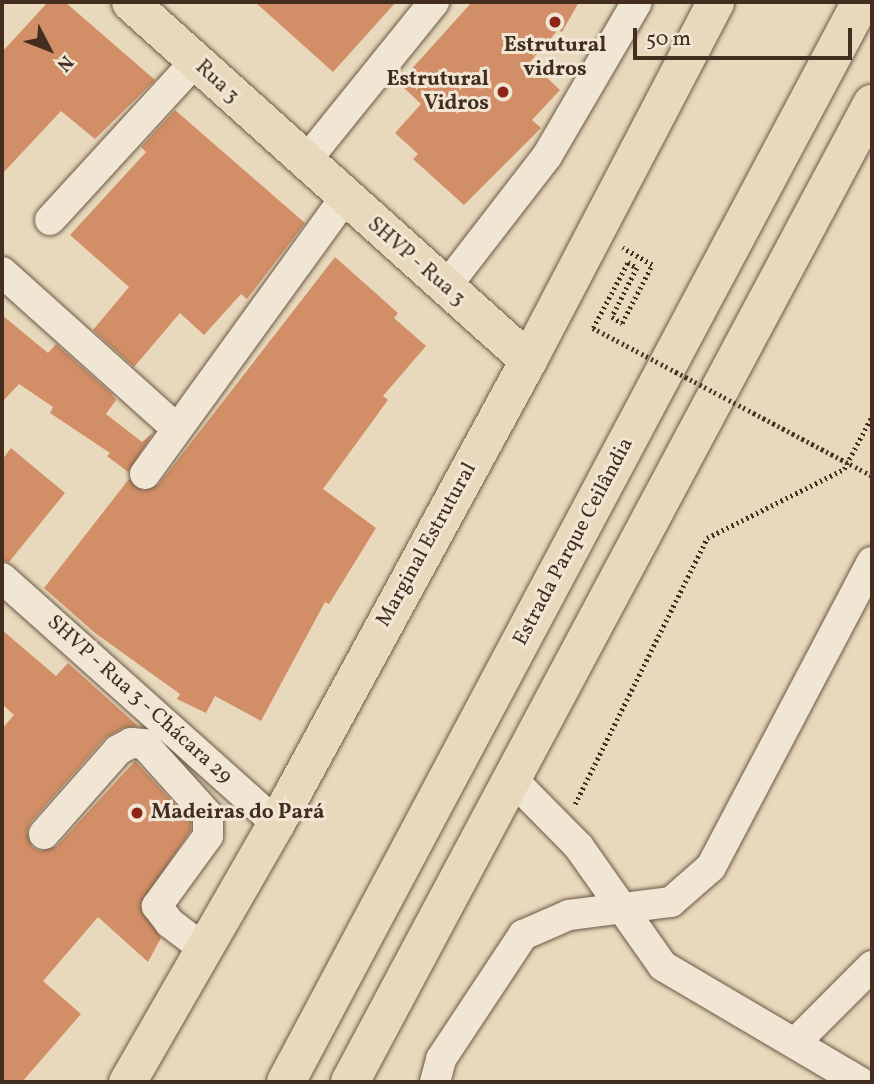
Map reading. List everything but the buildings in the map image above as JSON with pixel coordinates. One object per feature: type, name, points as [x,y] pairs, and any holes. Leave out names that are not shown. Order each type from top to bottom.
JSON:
[{"type":"highway","name":"Estrada Parque Ceilândia","points":[[286,1082],[861,2]]},
{"type":"highway","points":[[350,1082],[872,104]]},
{"type":"main road","name":"Rua 3","points":[[130,2],[304,162]]},
{"type":"main road","name":"Marginal Estrutural","points":[[127,1082],[276,823],[528,360],[715,2]]},
{"type":"main road","name":"SHVP - Rua 3","points":[[304,162],[528,360]]},
{"type":"street","points":[[304,162],[434,2]]},
{"type":"street","points":[[445,288],[547,156],[637,2]]},
{"type":"street","points":[[50,220],[195,62]]},
{"type":"street","points":[[145,474],[175,427],[344,199]]},
{"type":"street","points":[[2,272],[175,427]]},
{"type":"street","points":[[435,1082],[441,1059],[523,935],[569,915],[671,902],[711,867],[872,562]]},
{"type":"street","name":"SHVP - Rua 3 - Chácara 29","points":[[2,578],[276,823]]},
{"type":"street","points":[[44,834],[118,751],[131,743],[144,744],[208,815],[208,836],[157,906],[170,923],[204,949]]},
{"type":"street","points":[[512,779],[562,829],[663,966],[860,1082]]},
{"type":"street","points":[[794,1043],[872,966]]},
{"type":"path","points":[[652,264],[622,323],[612,317],[637,268],[628,262],[593,328],[872,476]]},
{"type":"path","points":[[562,829],[707,538],[844,469],[872,416]]},
{"type":"place","name":"Estrutural vidros","points":[[555,22]]},
{"type":"place","name":"Estrutural Vidros","points":[[503,92]]},
{"type":"place","name":"Madeiras do Pará","points":[[137,813]]}]
